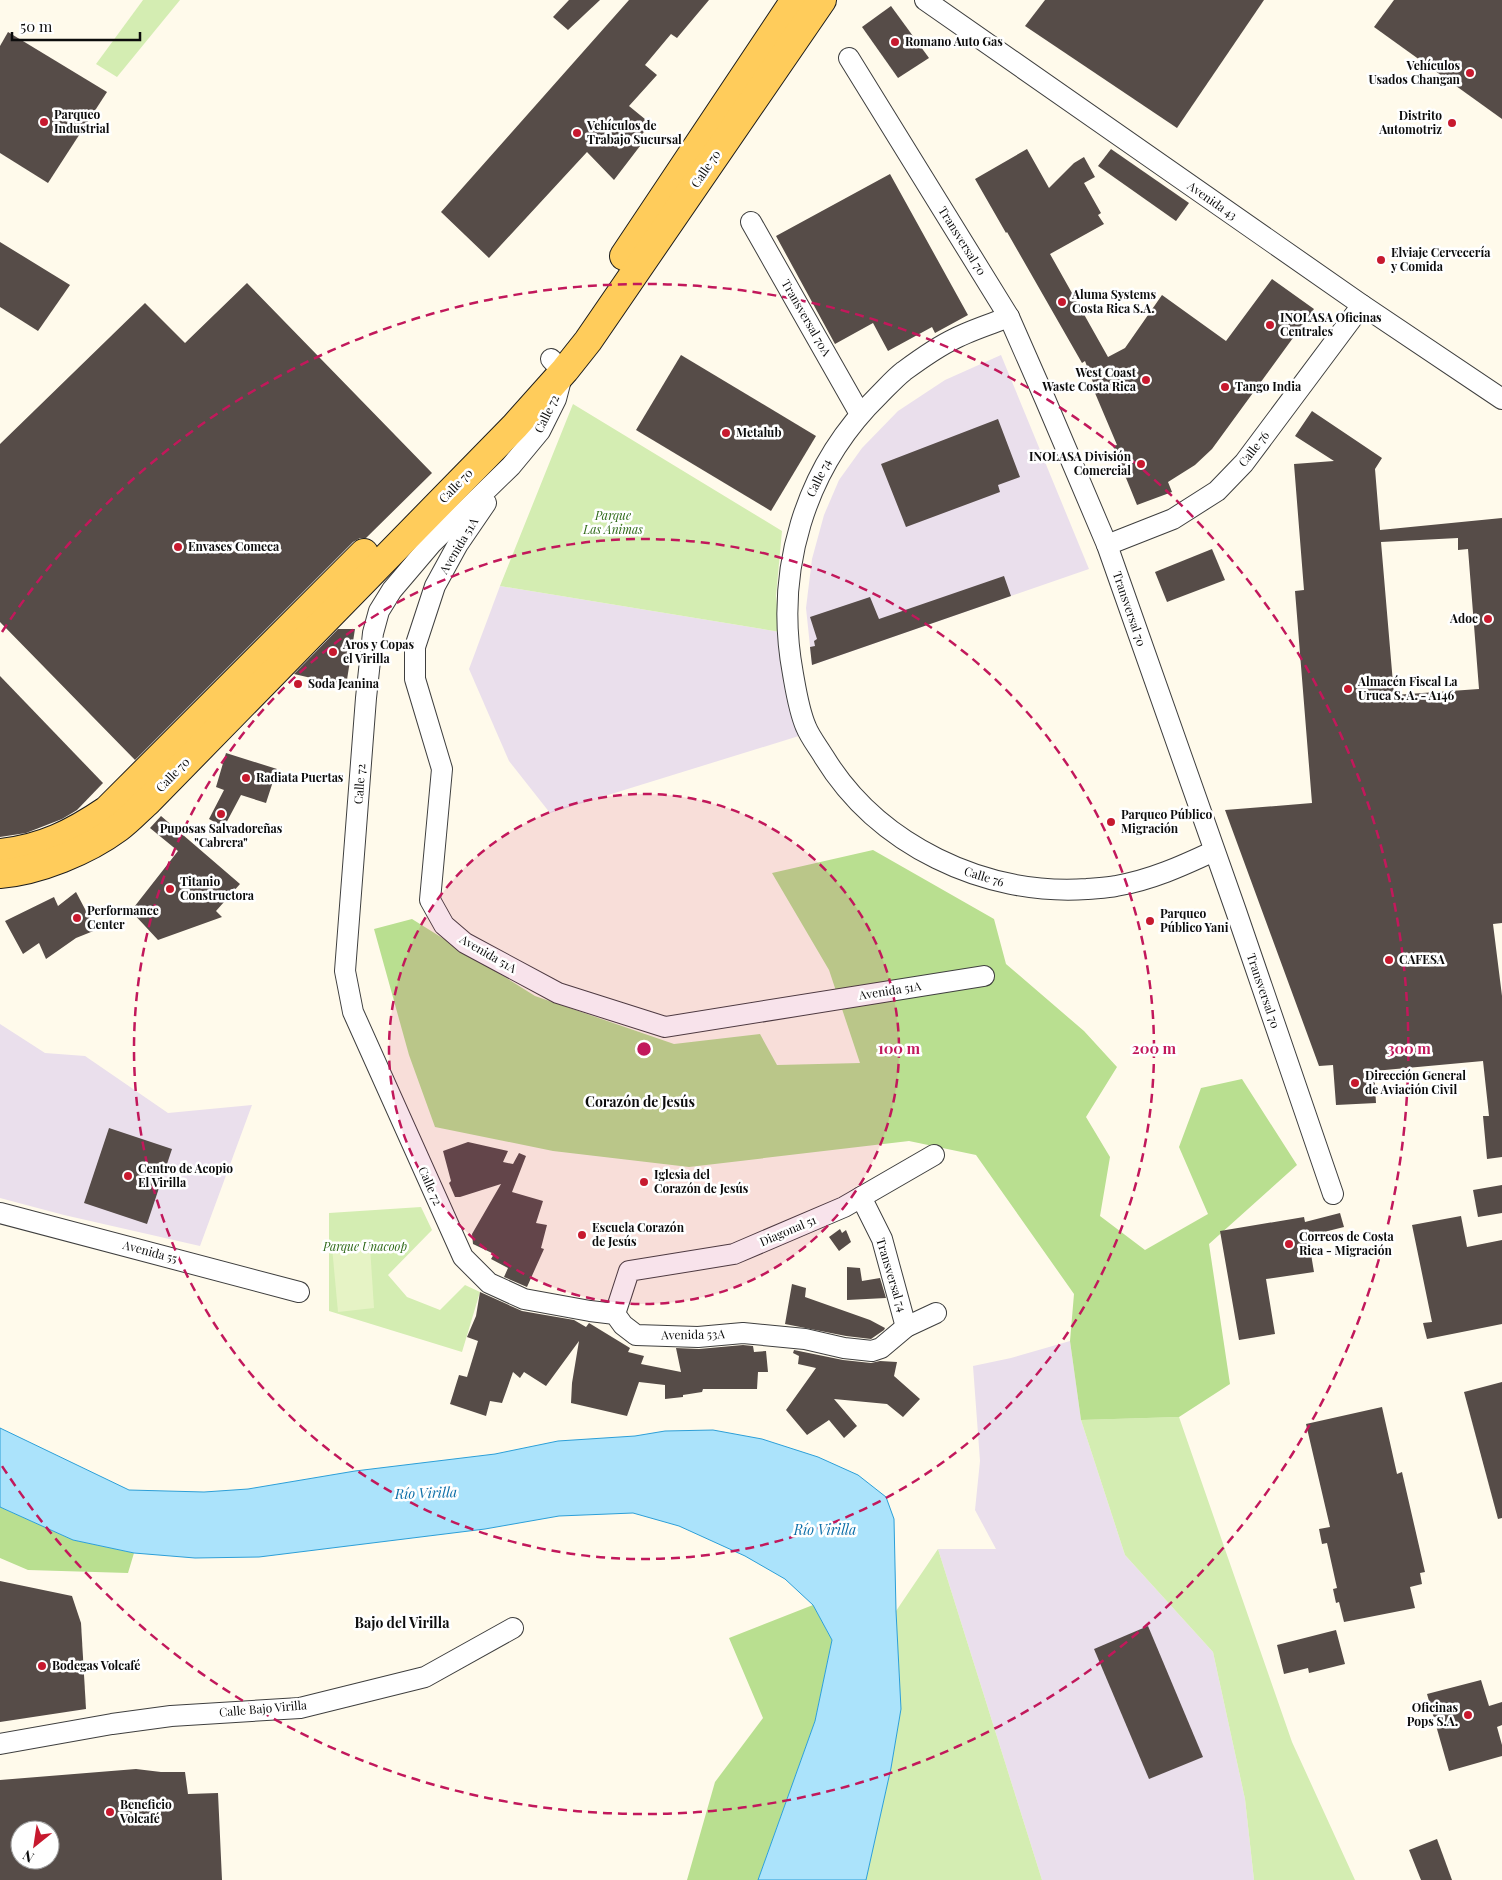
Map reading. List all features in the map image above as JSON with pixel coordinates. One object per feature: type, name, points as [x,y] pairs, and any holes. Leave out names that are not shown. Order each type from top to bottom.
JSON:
[{"type":"main road","name":"Calle 70","points":[[0,874],[14,873],[48,863],[91,845],[118,828],[149,800],[516,426],[557,366],[576,328],[795,0]]},
{"type":"main road","name":"Calle 70","points":[[0,853],[40,846],[78,830],[106,810],[505,411],[588,341],[822,0]]},
{"type":"street","name":"Avenida 43","points":[[925,0],[1362,305],[1502,398]]},
{"type":"street","name":"Transversal 70","points":[[849,58],[1009,316],[1107,545],[1333,1194]]},
{"type":"street","name":"Transversal 70A","points":[[751,222],[860,414]]},
{"type":"street","name":"Calle 76","points":[[1107,545],[1173,519],[1217,491],[1244,463],[1362,305]]},
{"type":"street","name":"Calle 74","points":[[806,727],[789,651],[786,612],[789,573],[797,535],[811,494],[830,455],[860,414],[903,372],[954,339],[1009,316]]},
{"type":"street","name":"Calle 72","points":[[557,366],[556,399],[540,431],[511,466],[432,544],[392,590],[379,611],[373,633],[367,689],[345,971],[353,1012],[463,1257],[489,1283],[524,1299],[615,1314]]},
{"type":"street","name":"Avenida 51A","points":[[511,466],[458,544],[435,586],[415,647],[415,679],[442,769],[430,900],[444,925],[465,943],[558,993],[665,1027],[984,976]]},
{"type":"street","name":"Calle 76","points":[[806,727],[834,773],[869,812],[911,845],[958,869],[1009,885],[1062,890],[1115,887],[1166,873],[1214,851]]},
{"type":"street","name":"Diagonal 51","points":[[615,1314],[629,1271],[734,1254],[844,1207],[934,1155]]},
{"type":"street","name":"Transversal 74","points":[[861,1197],[882,1239],[906,1326]]},
{"type":"street","name":"Avenida 55","points":[[0,1212],[299,1292]]},
{"type":"street","name":"Avenida 53A","points":[[615,1314],[623,1325],[636,1335],[698,1337],[743,1333],[805,1339],[844,1348],[872,1351],[881,1348],[906,1326],[936,1314]]},
{"type":"street","name":"Calle Bajo Virilla","points":[[0,1744],[112,1724],[172,1716],[300,1708],[425,1677],[513,1628]]},
{"type":"shaded area","points":[[1001,355],[1089,569],[812,665],[806,608],[812,559],[824,515],[839,480],[862,448],[898,411],[945,380]]},
{"type":"shaded area","points":[[500,586],[780,632],[802,735],[550,813],[509,761],[469,669]]},
{"type":"shaded area","points":[[0,1024],[45,1053],[85,1056],[168,1113],[252,1105],[200,1246],[64,1215],[0,1198]]},
{"type":"shaded area","points":[[1070,1341],[1081,1420],[1125,1555],[1213,1652],[1245,1799],[1254,1880],[1042,1880],[938,1549],[996,1549],[975,1510],[980,1461],[973,1366],[1011,1358]]},
{"type":"green space","points":[[143,0],[180,0],[117,77],[96,64]]},
{"type":"green space","name":"Parque Las Ánimas","points":[[573,404],[782,531],[776,596],[780,632],[500,586]]},
{"type":"green space","points":[[873,850],[994,919],[1006,964],[1084,1031],[1117,1067],[1086,1117],[1110,1157],[1100,1216],[1145,1250],[1208,1214],[1179,1147],[1201,1088],[1242,1079],[1297,1165],[1209,1244],[1230,1384],[1179,1417],[1081,1420],[1070,1341],[1074,1294],[976,1155],[909,1141],[689,1167],[553,1151],[435,1127],[409,1055],[374,929],[412,919],[535,996],[674,1044],[760,1034],[777,1065],[860,1063],[829,970],[772,873]]},
{"type":"green space","name":"Parque Unacoop","points":[[421,1207],[432,1230],[388,1275],[407,1297],[440,1310],[465,1285],[480,1292],[462,1352],[329,1311],[329,1213]]},
{"type":"green space","points":[[332,1247],[370,1247],[374,1308],[338,1312]]},
{"type":"green space","points":[[1179,1417],[1292,1742],[1355,1880],[1254,1880],[1245,1799],[1213,1652],[1125,1555],[1081,1420]]},
{"type":"green space","points":[[0,1507],[73,1540],[134,1553],[128,1573],[28,1570],[0,1558]]},
{"type":"green space","points":[[938,1549],[1042,1880],[866,1880],[891,1768],[901,1709],[896,1611]]},
{"type":"green space","points":[[813,1605],[832,1640],[815,1721],[758,1880],[687,1880],[715,1782],[763,1718],[729,1638]]},
{"type":"water","name":"Río Virilla","points":[[0,1428],[129,1490],[204,1492],[248,1489],[355,1471],[495,1454],[558,1441],[635,1436],[665,1431],[713,1430],[762,1439],[818,1457],[858,1475],[886,1497],[894,1519],[901,1709],[891,1768],[866,1880],[758,1880],[815,1721],[832,1640],[813,1605],[785,1579],[745,1556],[679,1526],[633,1513],[559,1516],[485,1529],[259,1557],[195,1558],[134,1553],[73,1540],[0,1507]]},
{"type":"building","points":[[569,0],[600,0],[568,30],[553,17]]},
{"type":"building","name":"Vehículos de Trabajo Sucursal","points":[[629,0],[709,0],[677,38],[671,34],[645,65],[657,75],[629,106],[651,124],[635,142],[640,146],[614,180],[587,152],[489,258],[441,212]]},
{"type":"building","points":[[1045,0],[1264,0],[1177,128],[1025,26]]},
{"type":"building","name":"Vehículos Usados Changan","points":[[1394,0],[1502,0],[1502,119],[1374,27]]},
{"type":"building","name":"Romano Auto Gas","points":[[891,6],[929,58],[898,78],[862,27]]},
{"type":"building","name":"Parqueo Industrial","points":[[8,32],[107,92],[48,183],[0,153],[0,46]]},
{"type":"building","points":[[1027,149],[1049,188],[1074,163],[1084,157],[1095,177],[1084,183],[1101,213],[1098,215],[1104,224],[1050,254],[1108,357],[1125,348],[1162,295],[1226,341],[1272,279],[1314,309],[1212,449],[1195,465],[1168,482],[1172,492],[1137,505],[1113,446],[1117,445],[1095,393],[1097,393],[1085,361],[1082,363],[975,179]]},
{"type":"building","points":[[1111,149],[1189,203],[1176,221],[1098,166]]},
{"type":"building","points":[[890,174],[968,315],[935,333],[932,327],[888,351],[873,323],[835,344],[776,236]]},
{"type":"building","points":[[0,242],[70,285],[38,331],[0,307]]},
{"type":"building","name":"Envases Comeca","points":[[247,283],[432,473],[366,538],[360,538],[353,542],[135,760],[0,622],[0,444],[145,303],[185,343]]},
{"type":"building","name":"Metalub","points":[[681,355],[816,436],[771,511],[636,430]]},
{"type":"building","points":[[1312,411],[1382,458],[1375,469],[1380,530],[1502,518],[1502,923],[1493,924],[1502,996],[1502,1157],[1487,1159],[1483,1116],[1489,1116],[1483,1061],[1374,1071],[1376,1103],[1336,1105],[1333,1065],[1319,1066],[1225,810],[1312,803],[1295,591],[1304,590],[1294,464],[1334,461],[1295,436]],"holes":[[[1458,538],[1458,550],[1468,549],[1479,689],[1394,695],[1381,542]]]},
{"type":"building","points":[[998,419],[1020,477],[998,485],[1000,492],[906,527],[881,464]]},
{"type":"building","points":[[1212,549],[1225,580],[1167,602],[1155,572]]},
{"type":"building","points":[[1004,576],[1011,596],[812,665],[810,647],[815,646],[814,641],[817,639],[810,617],[870,597],[879,619]]},
{"type":"building","name":"Aros y Copas el Virilla","points":[[338,629],[355,629],[346,686],[294,674]]},
{"type":"building","points":[[0,676],[103,783],[77,810],[62,819],[26,833],[0,837]]},
{"type":"building","name":"Radiata Puertas","points":[[226,753],[277,769],[266,803],[241,795],[224,827],[209,819],[224,790],[216,787]]},
{"type":"building","points":[[161,816],[240,884],[216,911],[222,917],[158,940],[131,911],[178,851],[150,828]]},
{"type":"building","points":[[76,892],[96,930],[76,938],[46,959],[39,943],[23,954],[5,921],[54,897],[58,906]]},
{"type":"building","name":"Centro de Acopio El Virilla","points":[[109,1128],[172,1149],[147,1224],[84,1203]]},
{"type":"building","points":[[468,1142],[508,1151],[503,1162],[513,1164],[519,1153],[526,1156],[512,1192],[543,1201],[536,1223],[547,1225],[541,1248],[544,1249],[527,1287],[504,1277],[508,1268],[491,1259],[494,1254],[473,1244],[472,1234],[501,1184],[455,1197],[449,1183],[451,1181],[443,1151]]},
{"type":"building","points":[[1502,1185],[1502,1213],[1478,1217],[1473,1190]]},
{"type":"building","points":[[1340,1213],[1344,1227],[1308,1236],[1314,1272],[1266,1279],[1275,1334],[1239,1340],[1220,1231],[1304,1217],[1305,1222]]},
{"type":"building","points":[[1461,1216],[1467,1247],[1502,1240],[1502,1324],[1427,1339],[1423,1323],[1432,1322],[1412,1225]]},
{"type":"building","points":[[840,1229],[842,1233],[846,1230],[851,1242],[839,1251],[829,1237]]},
{"type":"building","points":[[847,1267],[860,1268],[862,1281],[880,1278],[886,1298],[847,1300]]},
{"type":"building","points":[[792,1284],[806,1288],[805,1297],[870,1320],[885,1328],[871,1339],[785,1324]]},
{"type":"building","points":[[480,1292],[522,1311],[574,1320],[586,1327],[589,1323],[630,1348],[628,1352],[644,1356],[641,1364],[681,1372],[676,1348],[699,1349],[743,1345],[753,1346],[754,1352],[766,1351],[768,1372],[758,1372],[757,1389],[703,1389],[702,1392],[683,1395],[683,1397],[665,1399],[665,1385],[639,1382],[627,1416],[571,1403],[572,1383],[579,1341],[546,1386],[524,1372],[520,1378],[513,1372],[502,1403],[490,1401],[486,1416],[450,1404],[459,1375],[467,1377],[478,1341],[467,1337],[476,1316]]},
{"type":"building","points":[[794,1350],[843,1360],[871,1363],[880,1361],[897,1362],[894,1376],[920,1399],[903,1417],[887,1404],[834,1399],[857,1426],[844,1438],[829,1420],[807,1435],[786,1410],[816,1368],[798,1364],[799,1356],[793,1353]]},
{"type":"building","points":[[1502,1382],[1502,1518],[1498,1519],[1464,1392]]},
{"type":"building","points":[[1382,1407],[1397,1474],[1402,1472],[1425,1572],[1420,1573],[1422,1584],[1410,1587],[1415,1608],[1344,1622],[1339,1602],[1336,1603],[1333,1589],[1337,1588],[1327,1543],[1322,1544],[1319,1529],[1330,1527],[1306,1424]]},
{"type":"building","name":"Bodegas Volcafé","points":[[0,1581],[72,1596],[81,1623],[86,1709],[0,1722]]},
{"type":"building","points":[[1148,1626],[1203,1757],[1149,1779],[1094,1649]]},
{"type":"building","points":[[1336,1630],[1345,1664],[1309,1673],[1308,1668],[1284,1674],[1277,1645]]},
{"type":"building","name":"Oficinas Pops S.A.","points":[[1481,1680],[1489,1706],[1502,1702],[1502,1725],[1497,1727],[1502,1745],[1502,1756],[1449,1771],[1427,1694]]},
{"type":"building","name":"Beneficio Volcafé","points":[[136,1769],[185,1772],[188,1794],[218,1793],[222,1880],[0,1880],[0,1780]]},
{"type":"building","points":[[1437,1839],[1452,1880],[1421,1880],[1409,1850]]},
{"type":"place","name":"Romano Auto Gas","points":[[895,42]]},
{"type":"place","name":"Vehículos Usados Changan","points":[[1470,73]]},
{"type":"place","name":"Parqueo Industrial","points":[[44,122]]},
{"type":"place","name":"Distrito Automotriz","points":[[1452,123]]},
{"type":"place","name":"Vehículos de Trabajo Sucursal","points":[[577,133]]},
{"type":"place","name":"Elviaje Cervecería y Comida","points":[[1381,260]]},
{"type":"place","name":"Aluma Systems Costa Rica S.A.","points":[[1062,302]]},
{"type":"place","name":"INOLASA Oficinas Centrales","points":[[1270,325]]},
{"type":"place","name":"West Coast Waste Costa Rica","points":[[1146,380]]},
{"type":"place","name":"Tango India","points":[[1225,387]]},
{"type":"place","name":"Metalub","points":[[726,433]]},
{"type":"place","name":"INOLASA División Comercial","points":[[1141,464]]},
{"type":"place","name":"Envases Comeca","points":[[178,547]]},
{"type":"place","name":"Adoc","points":[[1488,619]]},
{"type":"place","name":"Aros y Copas el Virilla","points":[[333,652]]},
{"type":"place","name":"Soda Jeanina","points":[[298,684]]},
{"type":"place","name":"Almacén Fiscal La Uruca S. A. - A146","points":[[1348,689]]},
{"type":"place","name":"Radiata Puertas","points":[[246,778]]},
{"type":"place","name":"Puposas Salvadoreñas \"Cabrera\"","points":[[221,814]]},
{"type":"place","name":"Parqueo Público Migración","points":[[1111,822]]},
{"type":"place","name":"Titanio Constructora","points":[[170,889]]},
{"type":"place","name":"Performance Center","points":[[77,918]]},
{"type":"place","name":"Parqueo Público Yani","points":[[1150,921]]},
{"type":"place","name":"CAFESA","points":[[1389,960]]},
{"type":"place","name":"Dirección General de Aviación Civil","points":[[1355,1083]]},
{"type":"place","name":"Centro de Acopio El Virilla","points":[[128,1176]]},
{"type":"place","name":"Iglesia del Corazón de Jesús","points":[[644,1182]]},
{"type":"place","name":"Escuela Corazón de Jesús","points":[[582,1235]]},
{"type":"place","name":"Correos de Costa Rica - Migración","points":[[1289,1244]]},
{"type":"place","name":"Bodegas Volcafé","points":[[42,1666]]},
{"type":"place","name":"Oficinas Pops S.A.","points":[[1468,1715]]},
{"type":"place","name":"Beneficio Volcafé","points":[[110,1812]]},
{"type":"district","name":"Corazón de Jesús","points":[[640,1102]]},
{"type":"district","name":"Bajo del Virilla","points":[[402,1623]]}]
